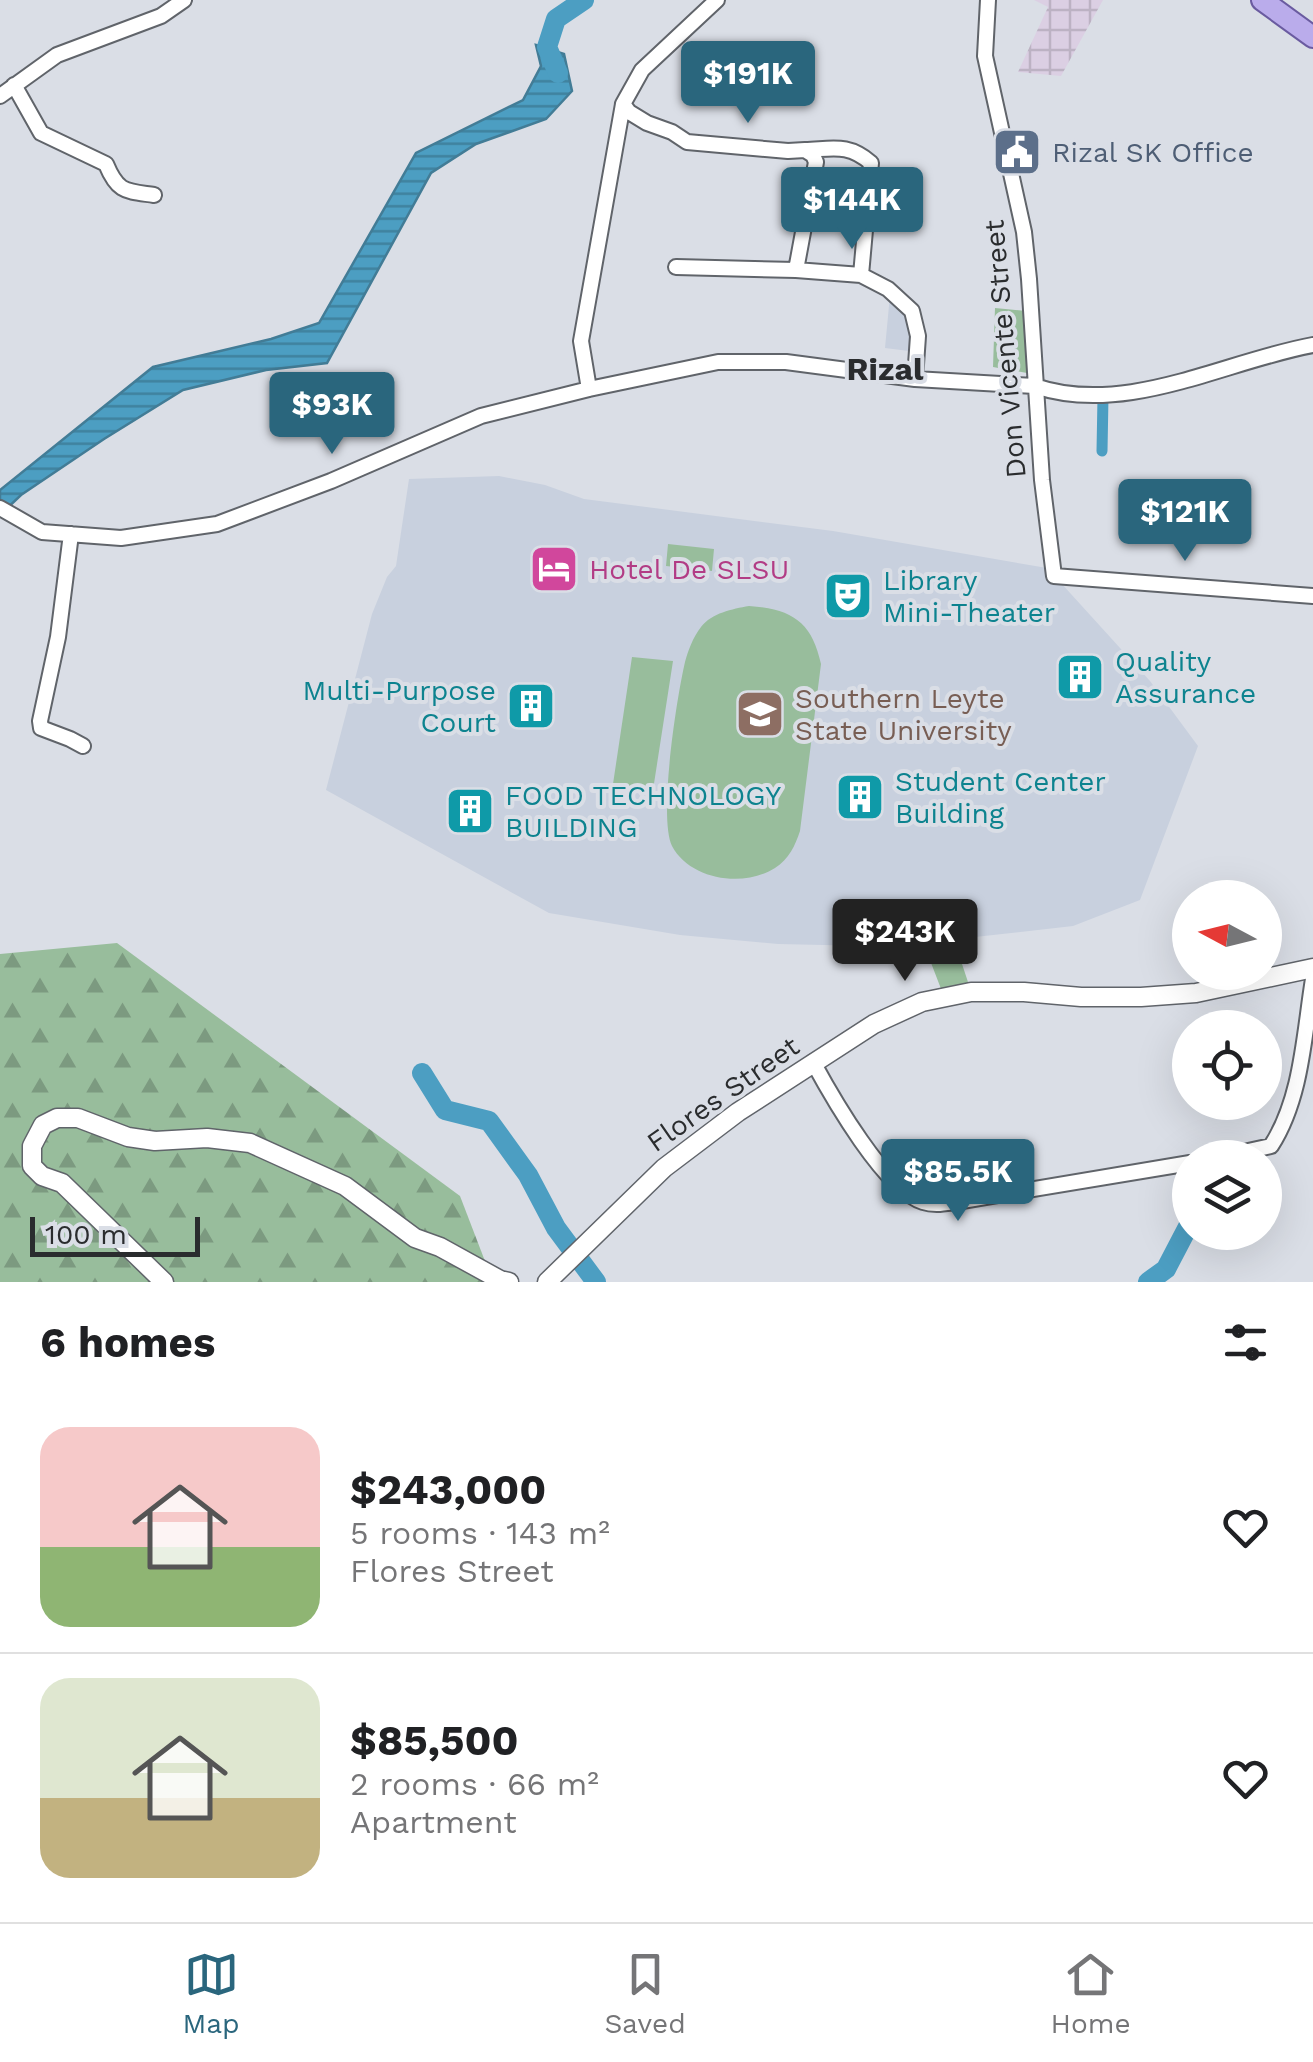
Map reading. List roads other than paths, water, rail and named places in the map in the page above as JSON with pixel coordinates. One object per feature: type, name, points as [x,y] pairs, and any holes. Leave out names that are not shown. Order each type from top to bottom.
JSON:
[{"type":"main road","points":[[1262,0],[1313,36]]},
{"type":"street","points":[[0,96],[57,55],[162,16],[184,0]]},
{"type":"street","points":[[589,389],[581,341],[623,104],[642,70],[717,0]]},
{"type":"street","name":"Don Vicente Street","points":[[988,0],[985,56],[1024,232],[1042,480],[1054,576],[1313,596]]},
{"type":"street","points":[[14,86],[41,133],[106,164],[113,181],[128,192],[154,195]]},
{"type":"street","points":[[623,104],[647,124],[687,142],[788,152],[858,152],[872,163],[861,274]]},
{"type":"street","points":[[796,270],[816,162],[804,150]]},
{"type":"street","points":[[676,267],[861,274],[888,289],[912,311],[918,336],[916,379]]},
{"type":"street","points":[[5,512],[42,532],[121,538],[217,524],[331,481],[481,416],[718,362],[786,362],[916,379],[1035,386],[1050,392],[1115,396],[1313,344]]},
{"type":"street","points":[[72,534],[58,636],[40,722],[41,728],[83,746]]},
{"type":"street","name":"Flores Street","points":[[547,1282],[664,1168],[738,1112],[874,1024],[922,1002],[971,992],[1141,998],[1196,993],[1313,968]]},
{"type":"street","points":[[1275,1140],[1294,1093],[1313,979]]},
{"type":"street","points":[[813,1062],[883,1170],[919,1202],[962,1202],[1172,1167]]},
{"type":"street","points":[[164,1282],[62,1183],[42,1176],[32,1166],[32,1146],[42,1125],[57,1118],[78,1118],[128,1137],[155,1141],[207,1138],[250,1144],[345,1186],[415,1238],[510,1282]]},
{"type":"water","points":[[536,45],[564,54],[572,91],[546,119],[476,144],[431,173],[327,363],[266,370],[183,390],[21,495],[0,515],[0,490],[153,367],[271,339],[319,323],[416,153],[523,100],[541,66]]},
{"type":"waterway","points":[[558,73],[547,47],[556,19],[584,0]]},
{"type":"waterway","points":[[1102,451],[1103,397]]},
{"type":"waterway","points":[[422,1073],[445,1110],[489,1121],[528,1175],[556,1228],[596,1282]]},
{"type":"waterway","points":[[1148,1282],[1166,1269],[1176,1250]]},
{"type":"place","name":"Rizal SK Office","points":[[1017,152]]},
{"type":"place","name":"Hotel De SLSU","points":[[554,569]]},
{"type":"place","name":"Library Mini-Theater","points":[[848,596]]},
{"type":"place","name":"Quality Assurance","points":[[1080,677]]},
{"type":"place","name":"Multi-Purpose Court","points":[[531,706]]},
{"type":"place","name":"Southern Leyte State University","points":[[760,714]]},
{"type":"place","name":"Student Center Building","points":[[860,797]]},
{"type":"place","name":"FOOD TECHNOLOGY BUILDING","points":[[470,811]]},
{"type":"district","name":"Rizal","points":[[885,369]]}]
